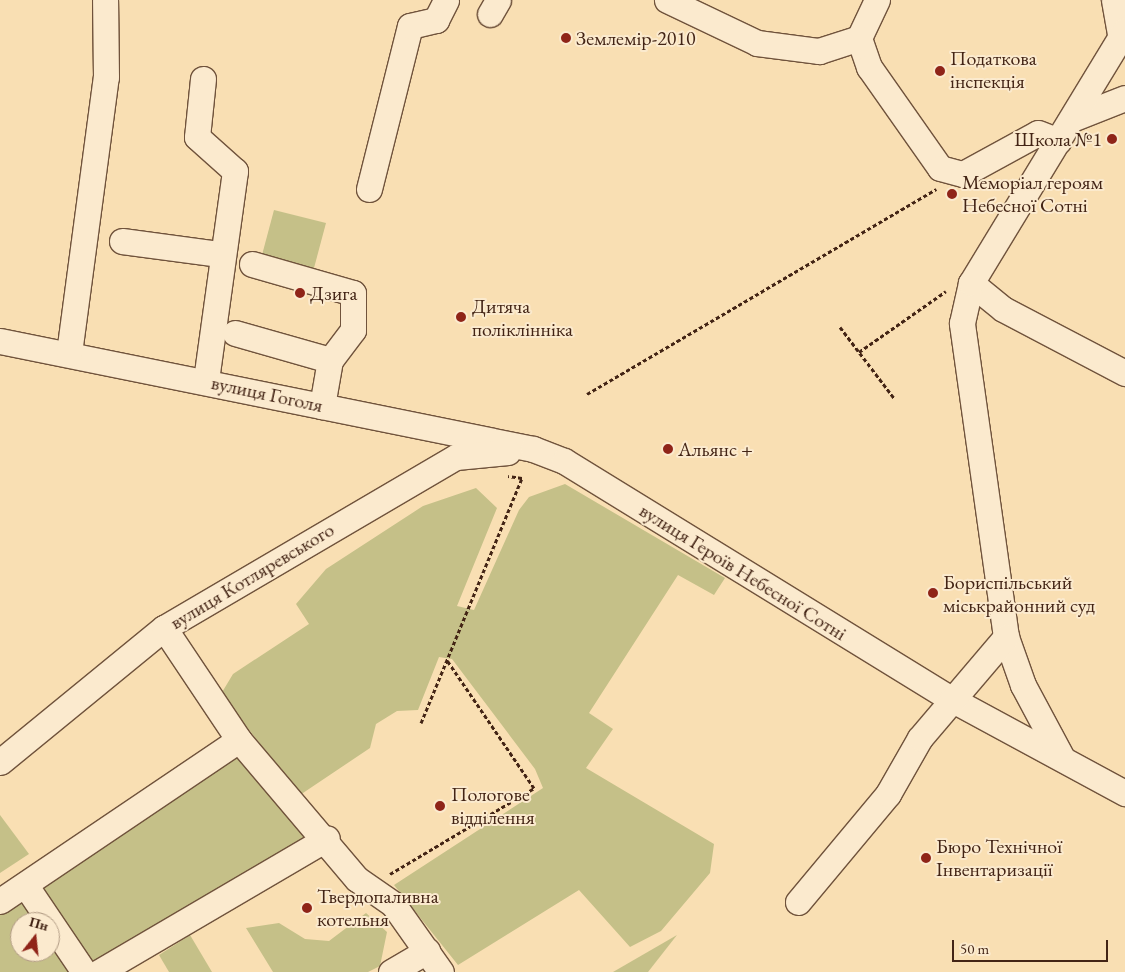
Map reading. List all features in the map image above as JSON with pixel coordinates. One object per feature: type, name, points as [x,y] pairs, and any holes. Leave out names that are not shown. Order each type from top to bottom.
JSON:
[{"type":"street","points":[[69,352],[106,77],[106,0]]},
{"type":"street","points":[[369,189],[410,26],[436,20],[446,0]]},
{"type":"street","points":[[667,0],[757,43],[819,52],[859,38]]},
{"type":"street","points":[[877,0],[859,38],[869,67],[940,168],[963,174],[1038,133],[1059,140]]},
{"type":"street","points":[[1062,758],[1023,685],[1006,637],[962,323],[971,283],[1074,118],[1123,34],[1114,0]]},
{"type":"street","points":[[203,80],[197,137],[235,171],[220,254],[206,381]]},
{"type":"street","points":[[1074,118],[1125,98]]},
{"type":"street","points":[[122,241],[220,254]]},
{"type":"street","points":[[252,264],[353,293],[353,330],[330,360],[322,406]]},
{"type":"street","points":[[971,283],[1003,309],[1125,373]]},
{"type":"street","points":[[236,334],[330,360]]},
{"type":"street","name":"вулиця Гоголя","points":[[0,341],[69,352],[533,450]]},
{"type":"street","name":"вулиця Котляревського","points":[[0,762],[164,628],[456,457],[533,450]]},
{"type":"street","name":"вулиця Героїв Небесної Сотні","points":[[533,450],[564,461],[951,699],[1125,793]]},
{"type":"street","points":[[164,628],[239,740],[368,887],[393,904],[441,972]]},
{"type":"street","points":[[798,902],[888,794],[920,738],[951,699],[1006,637]]},
{"type":"street","points":[[0,901],[26,886],[239,740]]},
{"type":"street","points":[[99,972],[326,838]]},
{"type":"street","points":[[26,886],[84,972]]},
{"type":"street","points":[[391,972],[427,951]]},
{"type":"path","points":[[587,394],[963,174]]},
{"type":"path","points":[[859,352],[958,283],[971,283]]},
{"type":"path","points":[[840,327],[894,398]]},
{"type":"path","points":[[422,723],[522,478]]},
{"type":"path","points":[[368,887],[534,788],[447,660]]},
{"type":"shaded area","points":[[274,210],[326,223],[314,268],[262,255]]},
{"type":"shaded area","points":[[565,484],[725,578],[714,595],[678,575],[589,713],[613,729],[586,768],[714,844],[710,873],[661,931],[630,947],[579,890],[458,965],[394,885],[543,788],[535,769],[452,659],[439,657],[418,710],[397,711],[376,724],[370,748],[300,795],[221,694],[233,674],[309,624],[296,604],[326,569],[423,506],[476,488],[497,508],[457,606],[474,610],[519,510],[529,497]]},
{"type":"shaded area","points":[[239,750],[308,830],[303,843],[92,967],[60,919],[60,912],[55,912],[39,888]]},
{"type":"shaded area","points":[[0,815],[29,854],[0,873]]},
{"type":"shaded area","points":[[24,899],[32,912],[10,912],[10,962],[60,962],[60,955],[71,972],[0,972],[0,913]]},
{"type":"shaded area","points":[[366,913],[387,932],[380,966],[368,972],[273,972],[246,928],[279,923],[305,939],[329,941]]},
{"type":"shaded area","points":[[190,935],[212,972],[169,972],[159,955]]},
{"type":"shaded area","points":[[677,935],[648,972],[613,972]]},
{"type":"place","name":"Землемір-2010","points":[[566,38]]},
{"type":"place","name":"Податкова інспекція","points":[[940,71]]},
{"type":"place","name":"Школа №1","points":[[1112,139]]},
{"type":"place","name":"Меморіал героям Небесної Сотні","points":[[952,194]]},
{"type":"place","name":"Дзига","points":[[300,293]]},
{"type":"place","name":"Дитяча поліклінніка","points":[[461,317]]},
{"type":"place","name":"Альянс +","points":[[668,449]]},
{"type":"place","name":"Бориспільський міськрайонний суд","points":[[933,593]]},
{"type":"place","name":"Пологове відділення","points":[[440,806]]},
{"type":"place","name":"Бюро Технічної Інвентаризації","points":[[926,858]]},
{"type":"place","name":"Твердопаливна котельня","points":[[307,908]]}]
